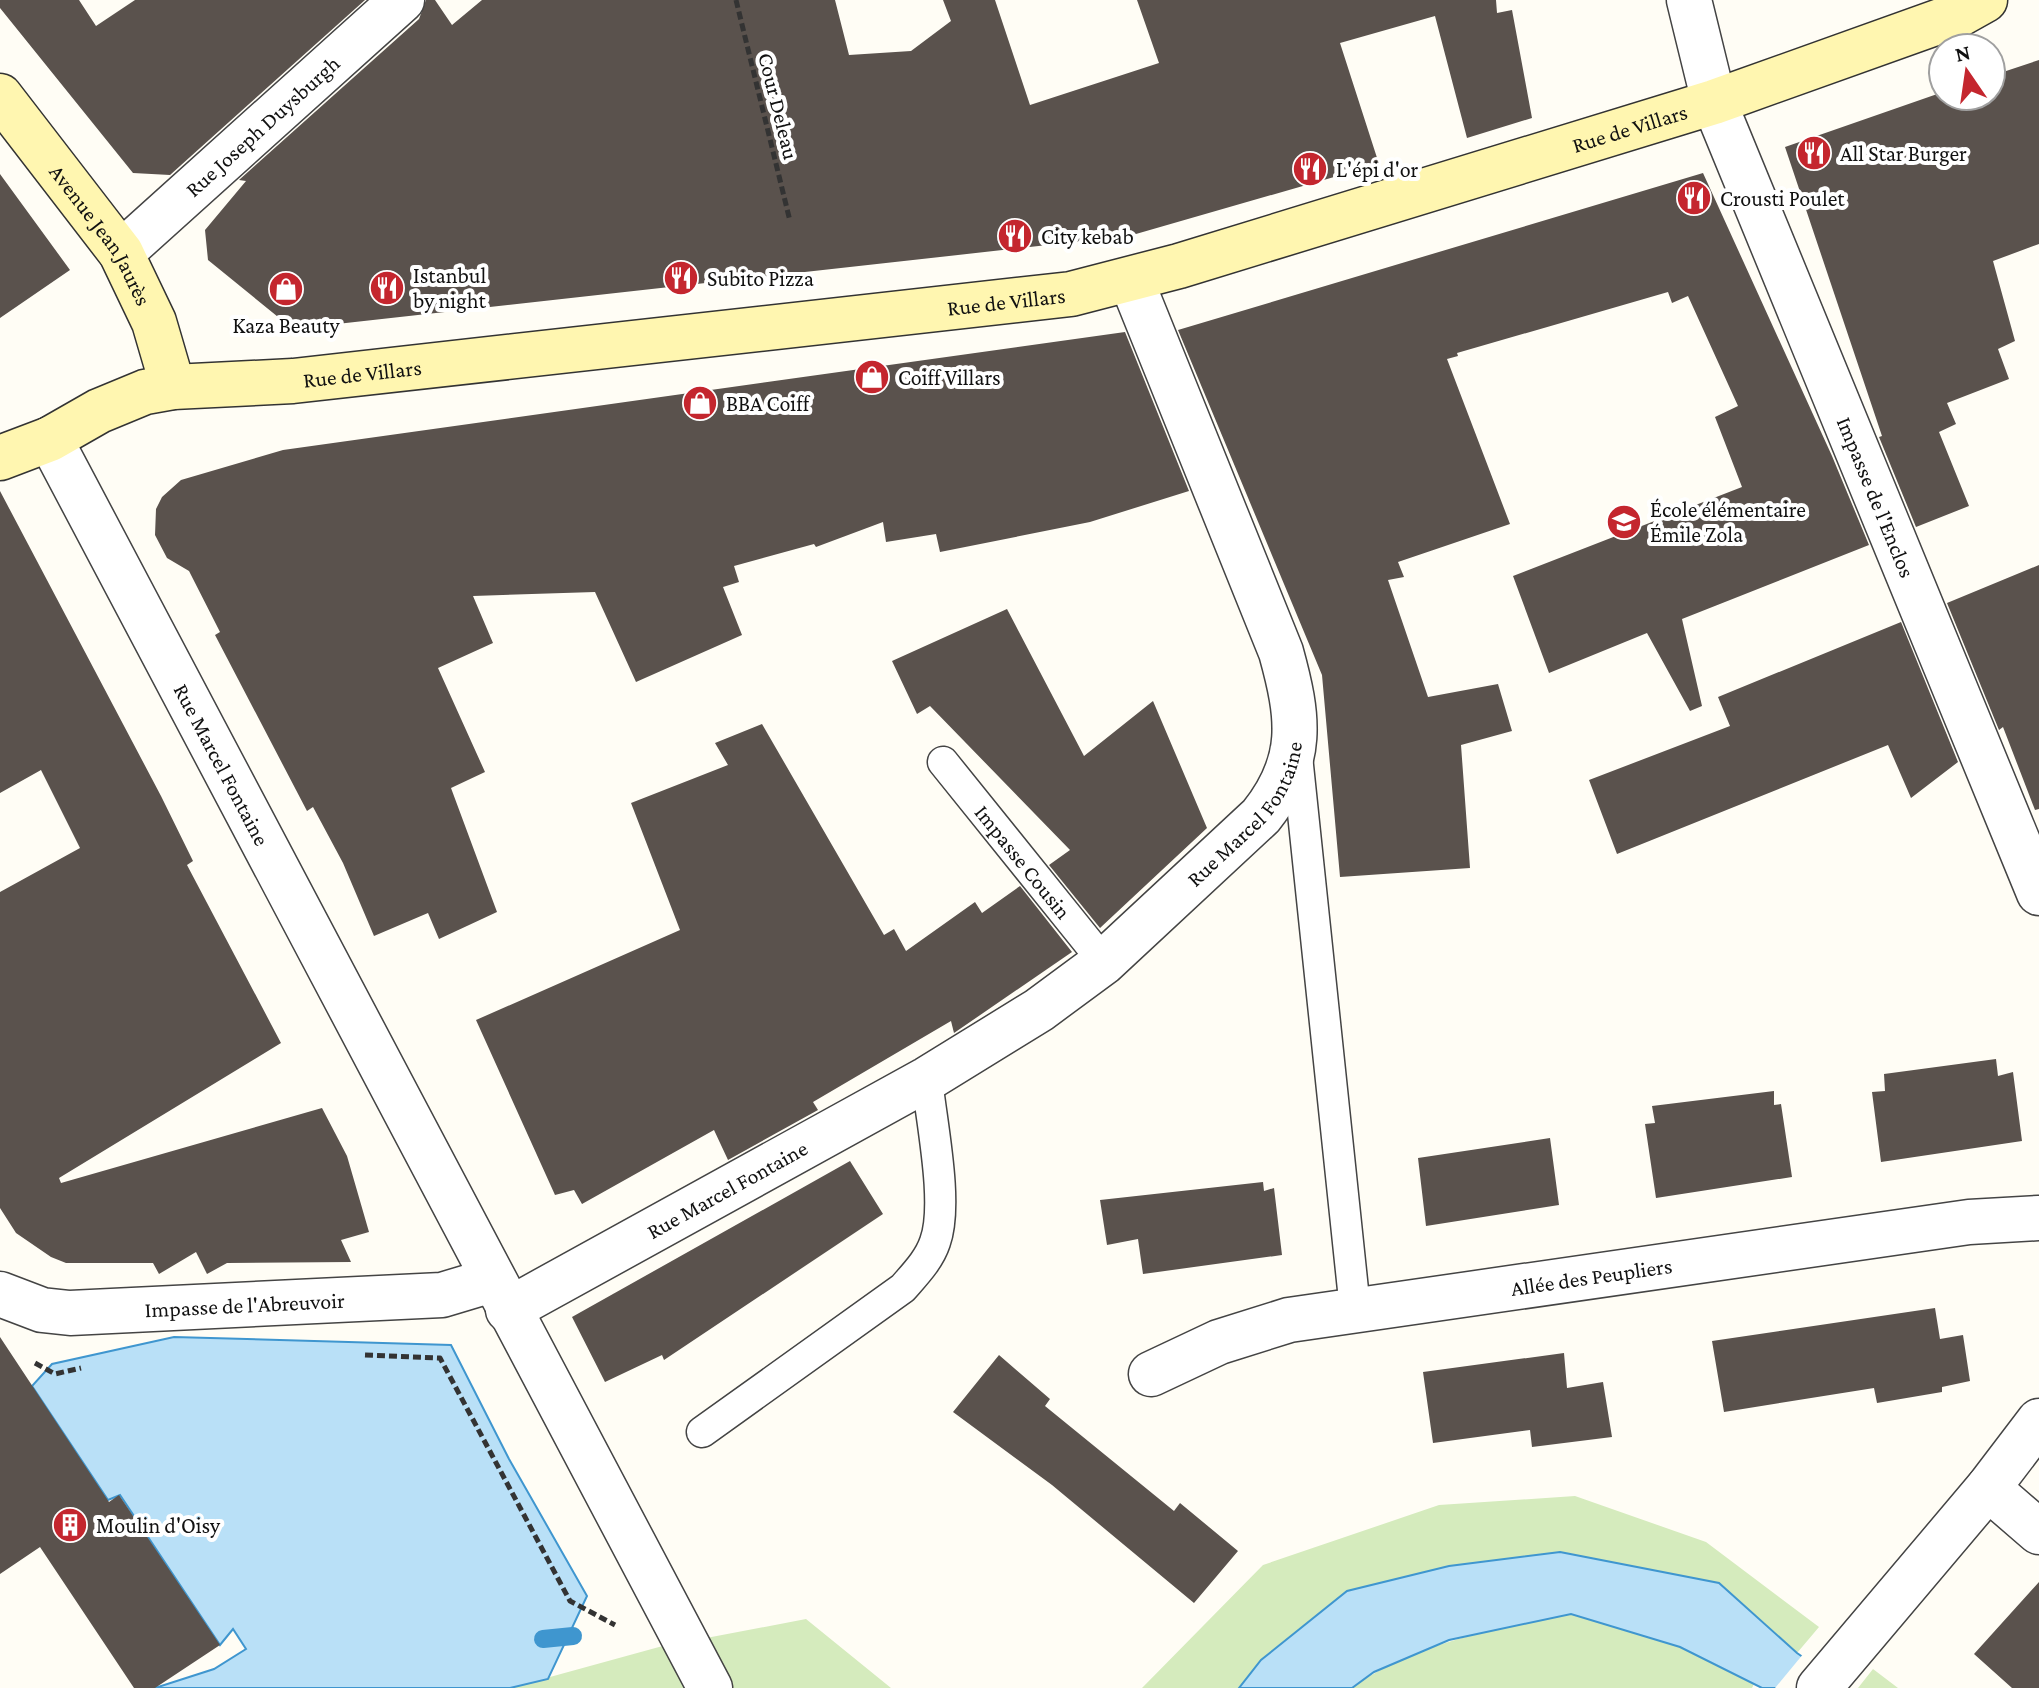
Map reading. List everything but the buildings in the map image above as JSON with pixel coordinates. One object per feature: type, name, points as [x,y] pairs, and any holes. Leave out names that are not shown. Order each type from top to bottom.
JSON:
[{"type":"street","name":"Rue Joseph Duysburgh","points":[[121,253],[402,0]]},
{"type":"street","name":"Impasse de l'Enclos","points":[[1689,0],[1714,102],[2039,893]]},
{"type":"street","name":"Rue de Villars","points":[[0,458],[50,439],[121,400],[173,387],[340,376],[1071,294],[1131,280],[1714,102],[1960,14],[1985,0]]},
{"type":"street","name":"Avenue Jean Jaurès","points":[[0,96],[121,253],[154,322],[173,387]]},
{"type":"street","name":"Rue Marcel Fontaine","points":[[50,439],[500,1295],[927,1079],[1039,1010],[1104,962],[1261,816],[1281,791],[1296,746],[1294,710],[1281,652],[1131,280]]},
{"type":"street","name":"Allée des Peupliers","points":[[1151,1374],[1219,1342],[1255,1330],[1355,1309],[1984,1220],[2039,1218]]},
{"type":"street","name":"Impasse de l'Abreuvoir","points":[[0,1294],[42,1310],[70,1313],[442,1295],[500,1295]]},
{"type":"street","points":[[500,1295],[710,1688]]},
{"type":"street","points":[[1819,1688],[1988,1488],[2039,1421]]},
{"type":"street","points":[[1988,1488],[2039,1532]]},
{"type":"lane","points":[[1296,746],[1355,1309]]},
{"type":"lane","name":"Impasse Cousin","points":[[943,762],[1104,962]]},
{"type":"lane","points":[[702,1432],[903,1288],[922,1266],[935,1242],[941,1216],[927,1079]]},
{"type":"path","name":"Cour Deleau","points":[[736,0],[790,221]]},
{"type":"path","points":[[364,1355],[440,1358],[570,1601],[626,1630]]},
{"type":"path","points":[[32,1361],[55,1374],[96,1364]]},
{"type":"green space","points":[[1575,1496],[1706,1542],[1819,1627],[1797,1653],[1719,1583],[1261,1660],[1239,1688],[1142,1688],[1263,1565],[1439,1505]]},
{"type":"green space","points":[[1571,1614],[1680,1647],[1755,1682],[1752,1688],[1352,1688],[1377,1672],[1429,1648],[1485,1632]]},
{"type":"green space","points":[[806,1619],[891,1688],[510,1688],[659,1647]]},
{"type":"green space","points":[[1873,1669],[1898,1688],[1858,1688]]},
{"type":"water","points":[[174,1337],[451,1345],[509,1459],[587,1596],[548,1679],[510,1688],[155,1688],[214,1669],[246,1649],[233,1629],[220,1645],[120,1495],[108,1500],[32,1386],[52,1364]]},
{"type":"water","points":[[1560,1552],[1719,1583],[1797,1653],[1847,1688],[1762,1688],[1680,1647],[1571,1614],[1449,1640],[1374,1672],[1352,1688],[1239,1688],[1261,1660],[1347,1591],[1449,1566]]},
{"type":"pier","points":[[1804,1653],[1849,1685],[1851,1688],[1775,1688]]},
{"type":"waterway","points":[[543,1639],[573,1636]]},
{"type":"place","name":"All Star Burger","points":[[1814,153]]},
{"type":"place","name":"L'épi d'or","points":[[1310,169]]},
{"type":"place","name":"Crousti Poulet","points":[[1694,198]]},
{"type":"place","name":"City kebab","points":[[1015,236]]},
{"type":"place","name":"Subito Pizza","points":[[681,278]]},
{"type":"place","name":"Istanbul by night","points":[[387,288]]},
{"type":"place","name":"Kaza Beauty","points":[[286,289]]},
{"type":"place","name":"Coiff Villars","points":[[872,377]]},
{"type":"place","name":"BBA Coiff","points":[[700,403]]},
{"type":"place","name":"École élémentaire Émile Zola","points":[[1624,522]]},
{"type":"place","name":"Moulin d'Oisy","points":[[70,1525]]}]
